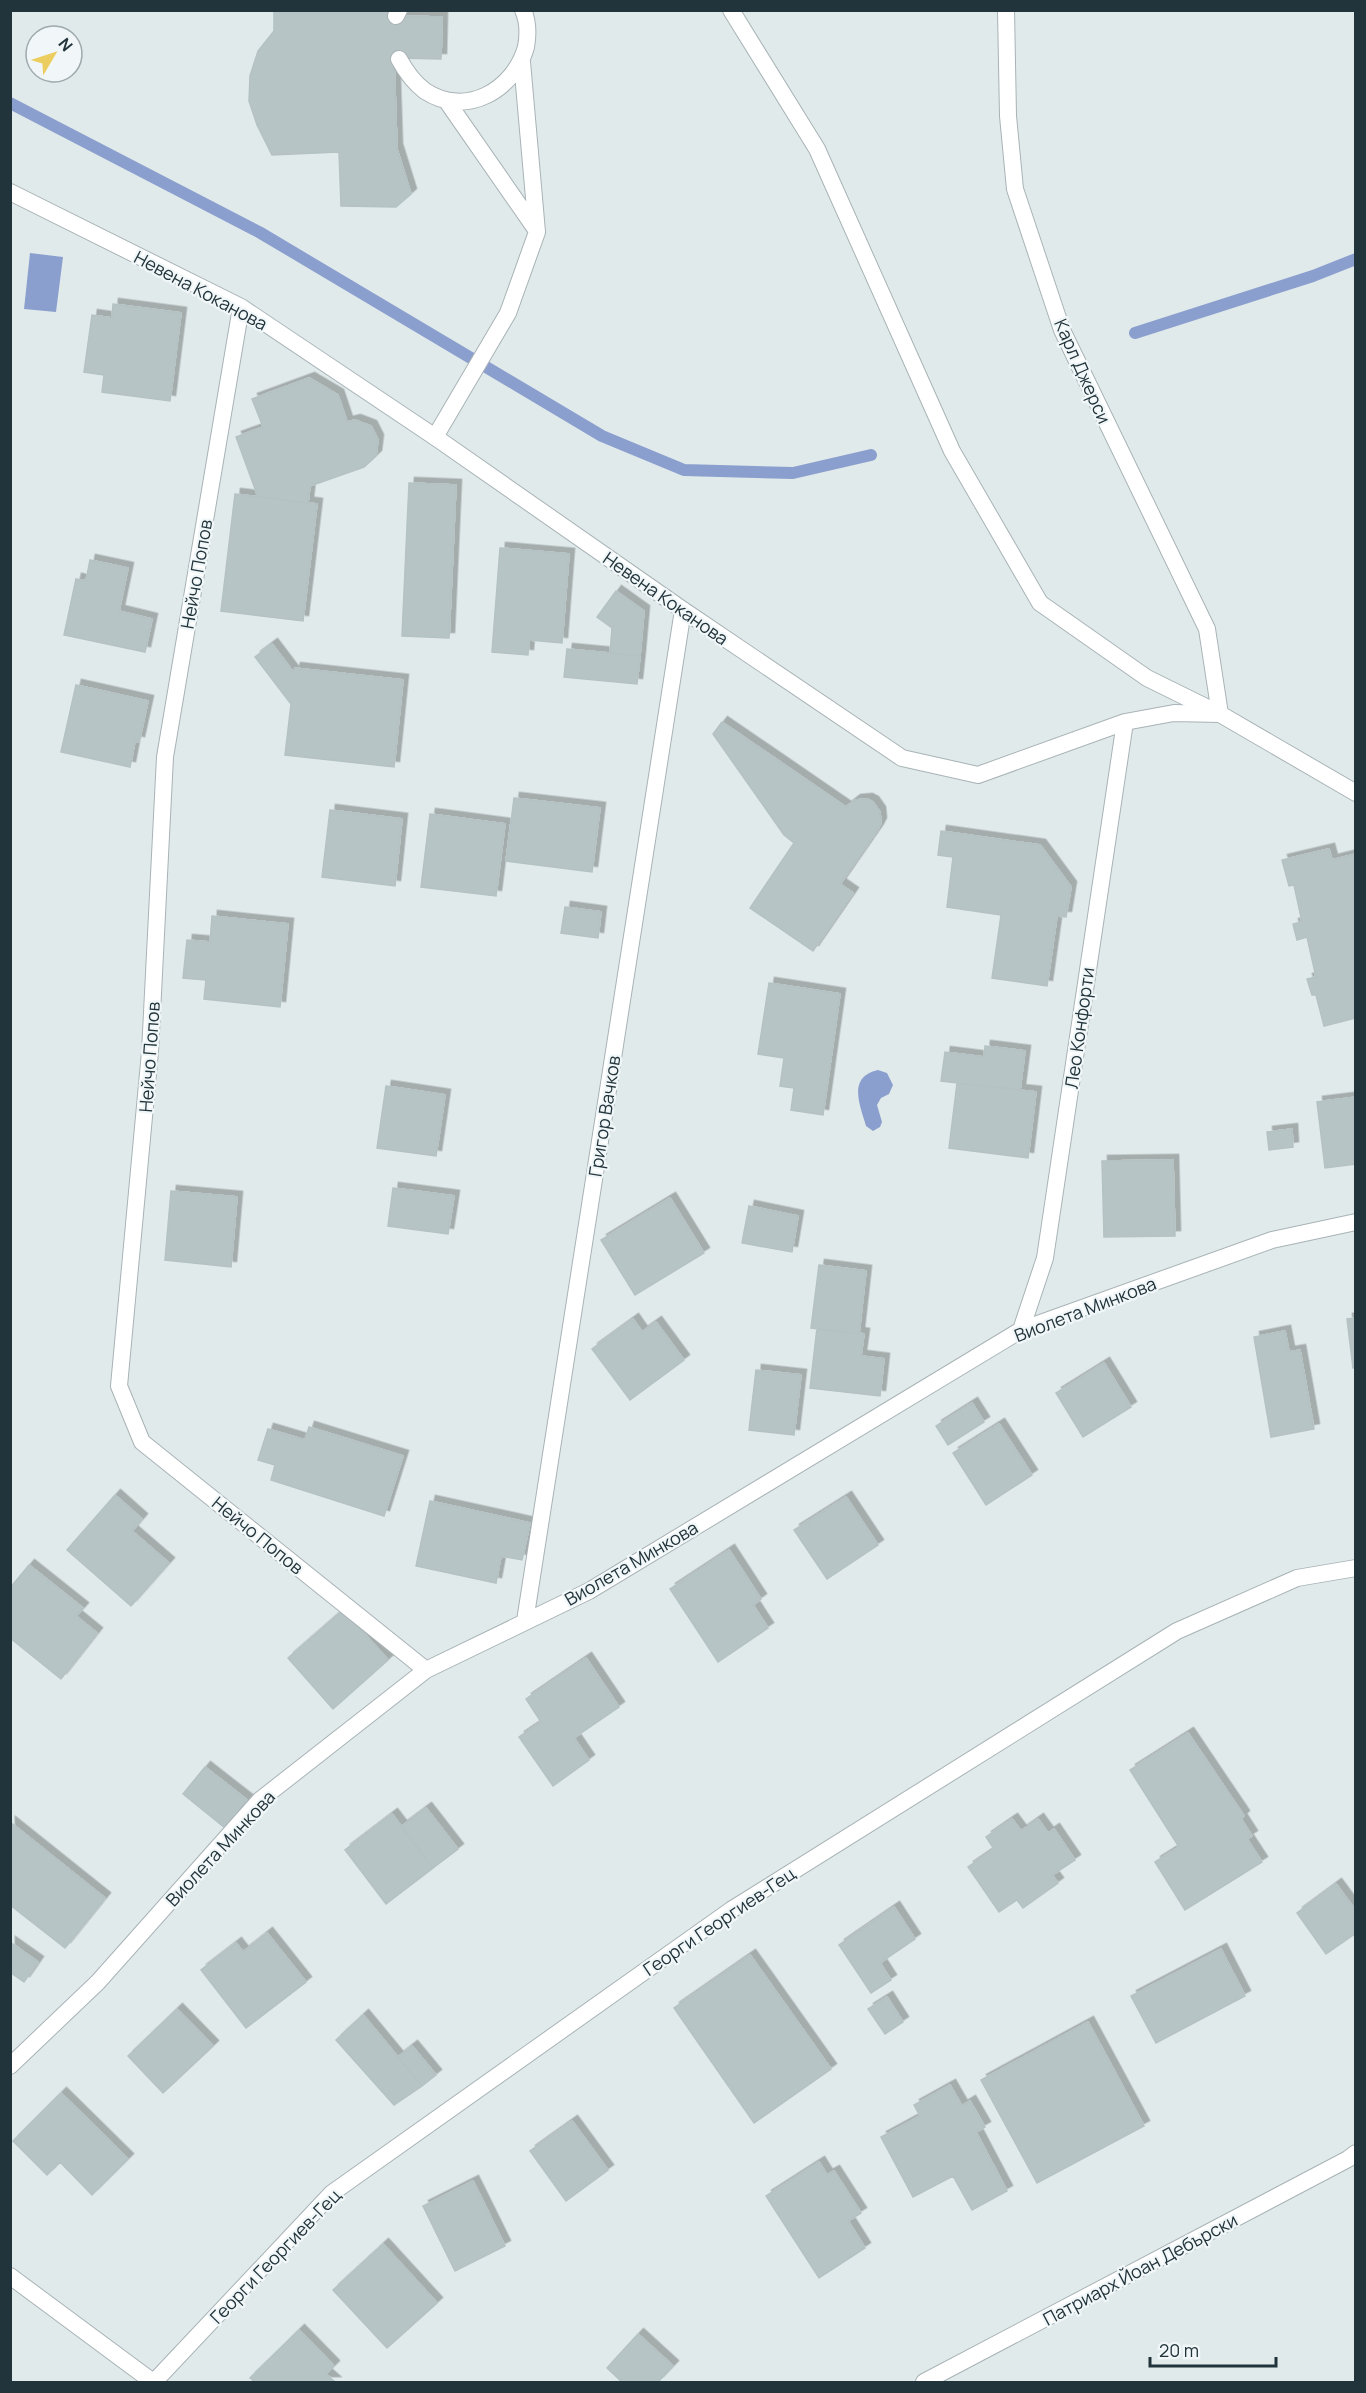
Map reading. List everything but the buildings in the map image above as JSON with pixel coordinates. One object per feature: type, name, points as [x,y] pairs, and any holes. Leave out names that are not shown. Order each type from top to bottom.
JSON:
[{"type":"street","points":[[435,437],[508,313],[537,232],[522,62],[528,38],[523,10]]},
{"type":"street","points":[[731,10],[817,149],[952,451],[1040,603],[1147,678],[1220,714]]},
{"type":"street","name":"Карл Джерси","points":[[1006,10],[1008,116],[1015,189],[1062,330],[1207,629],[1220,714]]},
{"type":"street","points":[[399,59],[410,78],[427,92],[446,100],[469,101],[491,94],[509,81],[522,62]]},
{"type":"street","points":[[446,100],[537,232]]},
{"type":"street","name":"Невена Коканова","points":[[10,192],[241,307],[435,437],[902,759],[978,775],[1125,722],[1174,713],[1220,714],[1356,793]]},
{"type":"street","name":"Нейчо Попов","points":[[241,307],[165,757],[150,1052],[119,1386],[142,1442],[426,1671]]},
{"type":"street","name":"Григор Вачков","points":[[525,1621],[683,610]]},
{"type":"street","name":"Лео Конфорти","points":[[1021,1330],[1045,1258],[1125,722]]},
{"type":"street","name":"Виолета Минкова","points":[[10,2066],[98,1982],[260,1800],[426,1671],[589,1591],[1021,1330],[1272,1240],[1356,1222]]},
{"type":"street","name":"Георги Георгиев-Гец","points":[[153,2382],[332,2193],[731,1910],[1177,1631],[1297,1578],[1356,1568]]},
{"type":"street","name":"Патриарх Йоан Дебърски","points":[[924,2382],[1356,2153]]},
{"type":"street","points":[[10,2276],[153,2382]]},
{"type":"water","points":[[30,253],[63,257],[56,312],[24,309]]},
{"type":"water","points":[[878,1070],[887,1073],[893,1085],[889,1094],[881,1098],[877,1105],[882,1122],[880,1127],[873,1131],[866,1126],[858,1093],[862,1079]]},
{"type":"waterway","points":[[10,103],[259,232],[602,436],[684,470],[793,473],[871,455]]},
{"type":"waterway","points":[[1135,333],[1313,276],[1356,259]]}]
